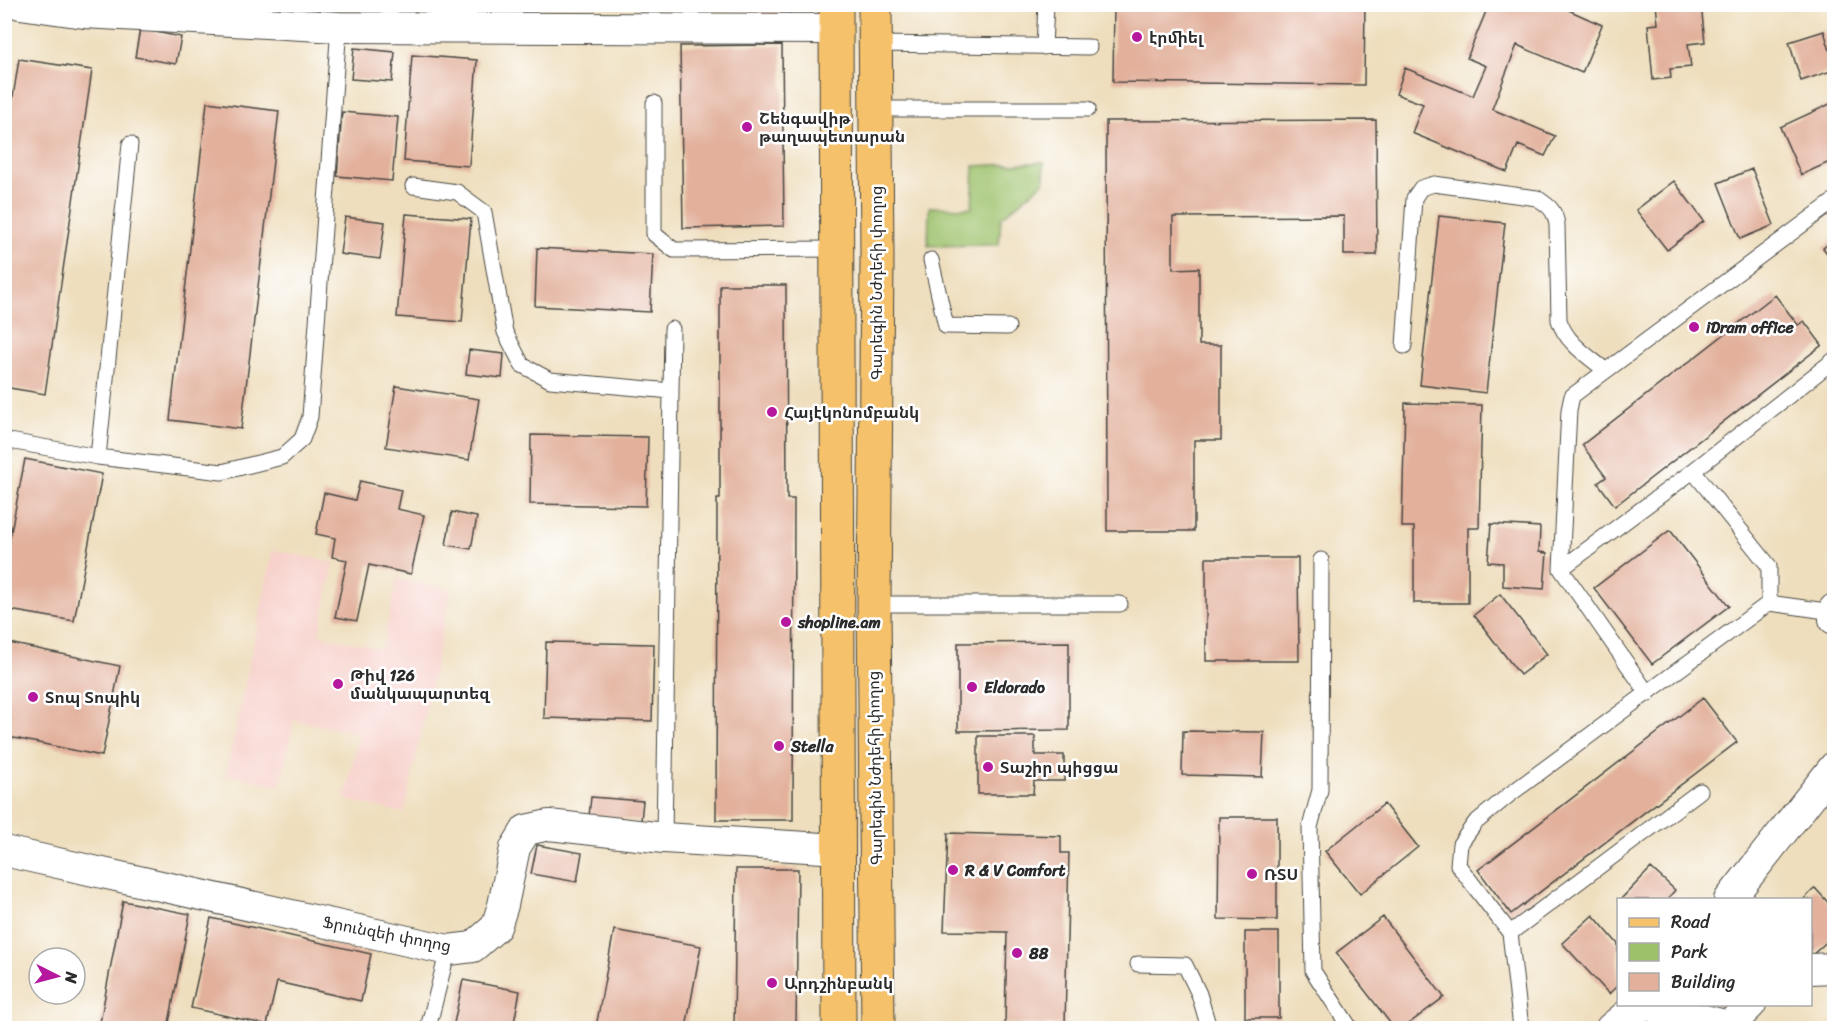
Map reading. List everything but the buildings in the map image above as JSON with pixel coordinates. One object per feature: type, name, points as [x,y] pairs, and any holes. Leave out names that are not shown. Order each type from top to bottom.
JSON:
[{"type":"main road","name":"Գարեգին Նժդեհի փողոց","points":[[875,4],[877,109],[874,604],[878,1029]]},
{"type":"main road","points":[[836,17],[838,1029]]},
{"type":"street","points":[[20,4],[84,13],[339,27],[836,17]]},
{"type":"street","points":[[1731,898],[1834,766]]},
{"type":"street","name":"Ֆրունզեի փողոց","points":[[4,851],[448,950],[473,947],[496,927],[515,848],[526,830],[549,825],[664,838],[839,849]]},
{"type":"street","points":[[1812,969],[1834,968]]},
{"type":"street","points":[[1611,1029],[1640,1006]]},
{"type":"street","points":[[1645,1006],[1729,1026],[1751,1006]]},
{"type":"lane","points":[[1044,47],[1046,4]]},
{"type":"lane","points":[[4,440],[98,457],[222,472],[282,457],[302,439],[310,417],[339,27]]},
{"type":"lane","points":[[876,44],[1089,47]]},
{"type":"lane","points":[[654,102],[654,234],[667,245],[674,250],[838,249]]},
{"type":"lane","points":[[877,109],[1089,109]]},
{"type":"lane","points":[[98,457],[130,144]]},
{"type":"lane","points":[[1404,346],[1414,198],[1421,188],[1434,184],[1537,198],[1550,206],[1556,214],[1559,320],[1562,330],[1605,370]]},
{"type":"lane","points":[[413,186],[457,192],[484,212],[505,332],[522,365],[550,380],[671,391]]},
{"type":"lane","points":[[1648,694],[1561,568],[1569,410],[1572,396],[1834,201]]},
{"type":"lane","points":[[931,260],[946,326],[1008,327]]},
{"type":"lane","points":[[664,838],[672,328]]},
{"type":"lane","points":[[1561,568],[1693,471],[1834,360]]},
{"type":"lane","points":[[1693,471],[1769,566],[1768,603]]},
{"type":"lane","points":[[1321,560],[1320,790],[1311,827],[1313,971],[1350,1029]]},
{"type":"lane","points":[[1521,1029],[1510,933],[1458,865],[1460,844],[1475,823],[1509,795],[1768,603],[1834,613]]},
{"type":"lane","points":[[874,604],[1120,604]]},
{"type":"lane","points":[[1510,933],[1700,791]]},
{"type":"lane","points":[[428,1029],[448,950]]},
{"type":"lane","points":[[1138,964],[1185,965],[1199,994],[1209,1029]]},
{"type":"shaded area","name":"Թիվ 126 մանկապարտեզ","points":[[273,550],[334,563],[319,635],[382,649],[397,579],[451,590],[404,813],[345,800],[359,733],[294,720],[280,786],[226,774]]},
{"type":"green space","points":[[1044,162],[1044,182],[1001,218],[999,245],[928,246],[929,207],[972,208],[974,166]]},
{"type":"place","name":"էրմիել","points":[[1137,37]]},
{"type":"place","name":"Շենգավիթ թաղապետարան","points":[[747,127]]},
{"type":"place","name":"iDram office","points":[[1694,327]]},
{"type":"place","name":"Հայէկոնոմբանկ","points":[[772,412]]},
{"type":"place","name":"shopline.am","points":[[786,622]]},
{"type":"place","name":"Թիվ 126 մանկապարտեզ","points":[[338,684]]},
{"type":"place","name":"Eldorado","points":[[972,687]]},
{"type":"place","name":"Տոպ Տոպիկ","points":[[33,697]]},
{"type":"place","name":"Stella","points":[[779,746]]},
{"type":"place","name":"Տաշիր պիցցա","points":[[988,767]]},
{"type":"place","name":"R & V Comfort","points":[[953,870]]},
{"type":"place","name":"ՌՏՍ","points":[[1252,874]]},
{"type":"place","name":"88","points":[[1017,953]]},
{"type":"place","name":"Արդշինբանկ","points":[[772,983]]}]
